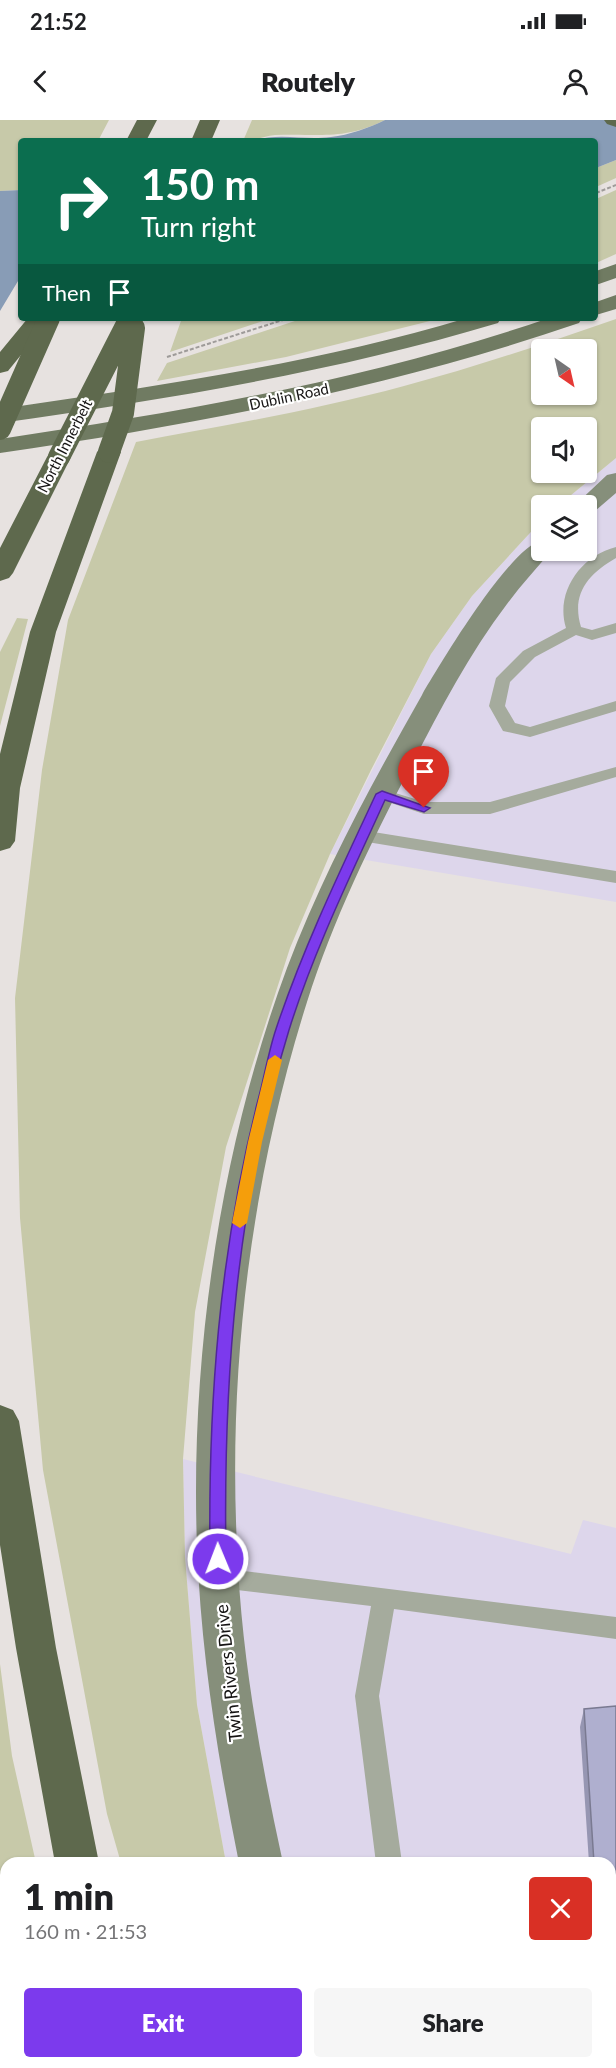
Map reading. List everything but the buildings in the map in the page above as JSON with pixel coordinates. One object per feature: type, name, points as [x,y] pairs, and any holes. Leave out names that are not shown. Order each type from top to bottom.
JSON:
[{"type":"highway","points":[[138,138],[147,120]]},
{"type":"highway","points":[[202,138],[210,120]]},
{"type":"highway","points":[[0,366],[38,321]]},
{"type":"highway","points":[[0,429],[48,321]]},
{"type":"highway","name":"North Innerbelt","points":[[0,573],[128,321]]},
{"type":"highway","points":[[0,841],[6,788],[43,632],[123,413],[135,321]]},
{"type":"highway","points":[[0,1421],[36,1648],[76,1857]]},
{"type":"main road","points":[[598,278],[616,270]]},
{"type":"main road","points":[[598,290],[616,282]]},
{"type":"main road","points":[[598,308],[616,302]]},
{"type":"main road","name":"Dublin Road","points":[[0,416],[277,374],[441,334],[481,321]]},
{"type":"main road","points":[[252,405],[322,373],[434,345],[510,321]]},
{"type":"main road","name":"Dublin Road","points":[[0,446],[176,420],[252,405],[404,371],[562,321]]},
{"type":"main road","points":[[597,496],[616,480]]},
{"type":"main road","name":"Twin Rivers Drive","points":[[260,1857],[238,1752],[221,1620],[217,1456],[222,1359],[232,1263],[253,1153],[283,1030],[320,929],[361,836],[448,669],[483,617],[531,560]]},
{"type":"lane","points":[[574,630],[569,599],[576,581],[594,564],[616,552]]},
{"type":"lane","points":[[616,628],[592,635],[574,630],[529,654],[502,681],[496,706],[509,727],[530,732],[616,706]]},
{"type":"lane","points":[[382,794],[424,808],[490,808],[616,772]]},
{"type":"lane","points":[[361,836],[612,873]]},
{"type":"lane","points":[[219,1578],[616,1628]]},
{"type":"lane","points":[[384,1597],[368,1696],[387,1857]]},
{"type":"path","points":[[598,192],[616,185]]},
{"type":"shaded area","points":[[616,458],[616,902],[330,854],[431,654],[472,596],[531,532],[531,561],[597,561],[597,495],[571,495],[586,483],[597,483],[597,474]]},
{"type":"shaded area","points":[[183,1459],[571,1554],[583,1520],[616,1528],[616,1857],[225,1857],[197,1705],[185,1557]]},
{"type":"green space","points":[[0,120],[109,120],[100,138],[18,138],[18,190],[0,191]]},
{"type":"green space","points":[[252,120],[385,120],[356,131],[331,135],[275,135],[244,138]]},
{"type":"green space","points":[[616,160],[616,178],[598,186],[598,167]]},
{"type":"green space","points":[[616,190],[616,254],[598,262],[598,198]]},
{"type":"green space","points":[[616,319],[616,458],[597,474],[597,417],[531,417],[531,483],[586,483],[571,495],[531,495],[531,532],[472,596],[431,654],[330,854],[290,948],[226,1147],[195,1312],[183,1459],[185,1557],[197,1705],[225,1857],[119,1857],[107,1814],[43,1470],[20,1218],[15,998],[42,770],[68,620],[136,442],[271,417],[371,395],[458,371],[531,347],[531,405],[597,405],[597,339],[556,339]]},
{"type":"green space","points":[[181,321],[263,321],[170,352]]},
{"type":"green space","points":[[295,321],[430,321],[286,357],[157,381],[167,363]]},
{"type":"green space","points":[[17,618],[28,619],[0,726],[0,652]]},
{"type":"green space","points":[[0,1664],[12,1756],[35,1857],[0,1857]]},
{"type":"water","points":[[385,120],[616,120],[616,160],[598,167],[598,138],[321,138],[338,136]]},
{"type":"water","points":[[283,137],[321,138],[262,138]]},
{"type":"water","points":[[18,190],[18,321],[167,321],[72,340],[0,346],[0,191]]},
{"type":"pier","points":[[18,281],[18,321],[180,321],[73,343],[0,349],[0,311]]},
{"type":"slow traffic","points":[[240,1223],[255,1142],[275,1060]]},
{"type":"route","points":[[218,1559],[217,1456],[222,1359],[232,1263],[255,1142],[283,1030],[320,929],[382,794],[424,808]]}]
